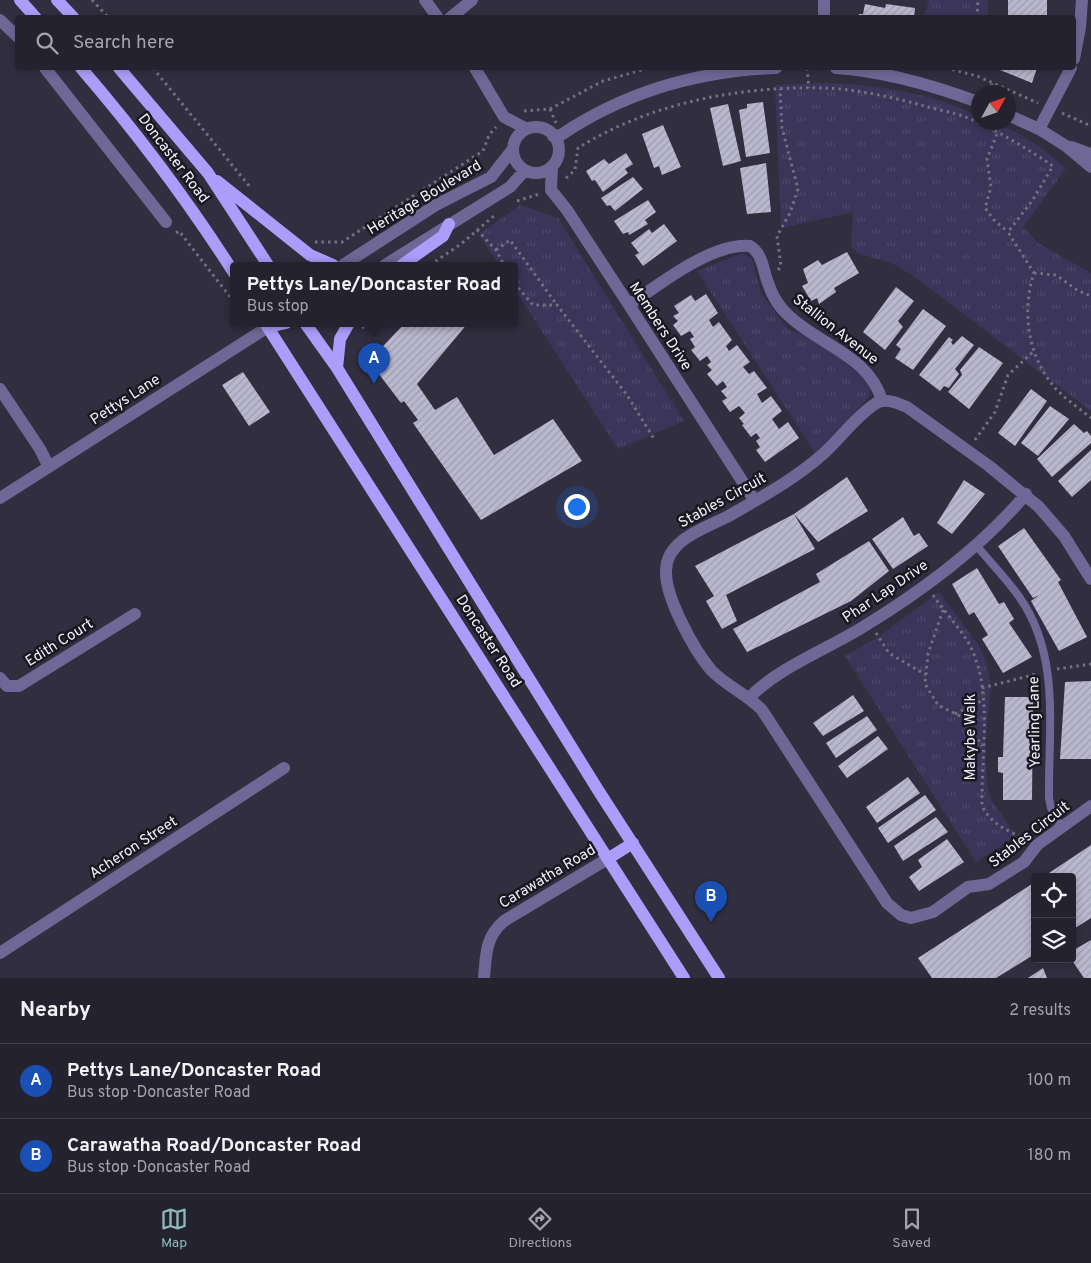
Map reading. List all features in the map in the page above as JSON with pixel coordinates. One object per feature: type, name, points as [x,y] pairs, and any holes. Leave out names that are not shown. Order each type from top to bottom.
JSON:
[{"type":"main road","points":[[20,0],[33,15]]},
{"type":"main road","points":[[57,0],[71,15]]},
{"type":"main road","name":"Doncaster Road","points":[[83,70],[125,120],[196,213],[230,268]]},
{"type":"main road","name":"Doncaster Road","points":[[121,70],[208,174],[266,262]]},
{"type":"main road","points":[[208,174],[310,255],[326,262]]},
{"type":"main road","points":[[406,262],[443,236],[449,224]]},
{"type":"main road","name":"Doncaster Road","points":[[270,327],[684,978]]},
{"type":"main road","name":"Doncaster Road","points":[[308,327],[337,368],[719,978]]},
{"type":"main road","points":[[337,368],[340,339],[347,327]]},
{"type":"main road","points":[[609,858],[633,843]]},
{"type":"street","points":[[425,0],[436,15]]},
{"type":"street","points":[[454,15],[472,0]]},
{"type":"street","points":[[824,0],[824,15]]},
{"type":"street","points":[[1076,48],[1082,0]]},
{"type":"street","points":[[0,20],[15,34]]},
{"type":"street","points":[[47,70],[166,222]]},
{"type":"street","points":[[476,70],[504,117],[527,129],[541,128],[553,136],[558,149],[556,161],[552,166],[539,173],[525,170],[515,160],[513,149],[518,137],[527,129]]},
{"type":"street","points":[[553,136],[561,135],[614,104],[664,86],[725,73],[756,70]]},
{"type":"street","points":[[851,70],[896,76],[951,91],[971,99]]},
{"type":"street","points":[[1039,129],[1070,70]]},
{"type":"street","points":[[1016,119],[1039,129],[1066,146],[1091,167]]},
{"type":"street","points":[[1066,146],[1091,154]]},
{"type":"street","name":"Heritage Boulevard","points":[[348,262],[436,205],[491,177],[513,149]]},
{"type":"street","points":[[551,190],[552,166]]},
{"type":"street","points":[[390,262],[510,187],[525,170]]},
{"type":"street","name":"Members Drive","points":[[551,190],[629,305],[754,501]]},
{"type":"street","name":"Stallion Avenue","points":[[629,305],[707,256],[735,247],[750,246],[757,252],[767,282],[788,315],[852,359],[868,373],[878,388],[882,401]]},
{"type":"street","name":"Pettys Lane","points":[[0,498],[263,327]]},
{"type":"street","points":[[0,389],[40,449],[49,467]]},
{"type":"street","points":[[882,401],[907,407],[1026,494],[1064,536],[1091,579]]},
{"type":"street","name":"Stables Circuit","points":[[882,401],[868,409],[839,439],[800,472],[754,501],[679,543],[667,561],[666,572],[671,598],[678,616],[710,669],[750,697],[762,710],[887,903],[901,915],[910,918],[921,917],[933,912],[968,887],[989,884],[1024,862],[1037,845],[1091,806]]},
{"type":"street","name":"Phar Lap Drive","points":[[750,697],[776,676],[869,624],[925,585],[976,544],[1007,516],[1026,494]]},
{"type":"street","name":"Edith Court","points":[[0,678],[7,686],[19,686],[135,614]]},
{"type":"street","name":"Acheron Street","points":[[0,952],[284,768]]},
{"type":"street","name":"Carawatha Road","points":[[484,978],[488,942],[494,930],[609,858]]},
{"type":"lane","name":"Yearling Lane","points":[[976,544],[1020,597],[1040,642],[1050,682],[1049,798],[1051,808],[1061,828]]},
{"type":"path","points":[[92,0],[106,15]]},
{"type":"path","points":[[978,0],[978,15]]},
{"type":"path","points":[[155,70],[252,190]]},
{"type":"path","points":[[309,236],[316,241],[342,242],[483,151],[489,136],[504,117],[532,109],[550,109],[603,81],[642,70]]},
{"type":"path","points":[[808,70],[809,88]]},
{"type":"path","points":[[954,70],[993,82],[1091,126]]},
{"type":"path","points":[[509,205],[551,190],[575,170],[578,148],[607,130],[683,102],[762,90],[825,88],[899,99],[971,120]]},
{"type":"path","points":[[767,282],[781,266],[777,236],[790,213],[798,189],[782,128],[780,89]]},
{"type":"path","points":[[990,130],[1053,166],[1032,201],[1008,232]]},
{"type":"path","points":[[997,134],[988,159],[991,187],[985,208],[994,220],[1008,232],[1034,273],[1030,287],[1027,315],[1028,330],[1034,351],[1045,372],[1058,390],[1091,418]]},
{"type":"path","points":[[434,262],[501,210]]},
{"type":"path","points":[[166,222],[175,234],[179,231],[230,297]]},
{"type":"path","points":[[477,230],[496,250],[502,262]]},
{"type":"path","points":[[496,250],[510,240],[557,305],[627,395],[654,439]]},
{"type":"path","points":[[310,255],[316,241]]},
{"type":"path","points":[[1034,273],[1056,275],[1077,290],[1091,296]]},
{"type":"path","points":[[518,288],[533,305],[557,305]]},
{"type":"path","points":[[968,451],[995,412],[999,395],[1008,375],[1034,351]]},
{"type":"path","name":"Makybe Walk","points":[[925,585],[968,642],[979,668],[983,700],[982,806],[987,816],[997,826],[1037,845]]},
{"type":"path","points":[[943,609],[928,654],[925,684],[938,705],[964,718],[982,746]]},
{"type":"path","points":[[869,624],[889,653],[926,675]]},
{"type":"path","points":[[955,714],[983,700]]},
{"type":"green space","points":[[927,0],[988,0],[988,15],[924,15],[928,5]]},
{"type":"green space","points":[[827,83],[866,86],[885,88],[942,101],[971,113],[971,130],[1012,130],[1036,145],[1066,168],[1023,227],[1038,243],[1091,273],[1091,411],[916,278],[894,264],[857,253],[851,245],[853,212],[781,228],[775,85]]},
{"type":"green space","points":[[521,205],[558,218],[684,421],[618,449],[518,294],[518,262],[497,262],[479,234]]},
{"type":"green space","points":[[743,253],[752,259],[761,293],[788,330],[809,337],[821,344],[870,385],[869,397],[815,453],[697,271]]},
{"type":"green space","points":[[939,592],[979,646],[987,664],[991,687],[985,744],[987,783],[990,798],[1016,836],[976,862],[845,656],[878,637]]},
{"type":"building","points":[[1008,0],[1047,0],[1047,15],[1008,15]]},
{"type":"building","points":[[865,4],[885,8],[886,4],[915,8],[914,15],[859,15],[863,14]]},
{"type":"building","points":[[1000,70],[1036,70],[1032,83]]},
{"type":"building","points":[[763,102],[770,153],[746,157],[739,110],[747,108],[747,104]]},
{"type":"building","points":[[728,104],[741,161],[723,166],[710,108]]},
{"type":"building","points":[[663,125],[681,167],[662,175],[659,166],[654,168],[642,134]]},
{"type":"building","points":[[626,153],[633,164],[625,169],[628,173],[603,192],[595,180],[592,181],[586,171],[604,159],[609,164]]},
{"type":"building","points":[[766,163],[771,212],[747,214],[740,168]]},
{"type":"building","points":[[633,177],[643,189],[615,211],[610,205],[607,206],[601,198]]},
{"type":"building","points":[[648,200],[656,212],[645,220],[648,224],[629,235],[628,232],[623,234],[614,221]]},
{"type":"building","points":[[664,224],[677,241],[643,266],[635,255],[639,253],[631,243],[649,229],[652,233]]},
{"type":"building","points":[[847,252],[859,273],[834,288],[836,292],[819,304],[817,298],[811,301],[802,286],[808,283],[803,269],[818,260],[822,265]]},
{"type":"building","points":[[896,287],[914,301],[898,321],[903,327],[885,350],[863,332]]},
{"type":"building","points":[[706,294],[718,313],[709,320],[713,327],[719,322],[732,340],[726,346],[729,351],[737,345],[750,362],[743,367],[749,374],[754,371],[767,388],[757,394],[762,403],[771,396],[782,411],[772,419],[779,429],[788,422],[799,438],[765,462],[756,450],[760,447],[756,441],[760,438],[756,433],[751,437],[739,418],[745,413],[739,406],[730,412],[722,401],[727,398],[721,391],[727,387],[723,381],[717,386],[707,374],[712,370],[707,365],[711,362],[707,356],[700,361],[691,350],[695,347],[690,339],[694,337],[690,331],[681,336],[673,325],[678,321],[673,316],[679,313],[674,306],[691,295],[695,301]]},
{"type":"building","points":[[923,309],[946,326],[913,370],[895,358],[901,349],[896,345]]},
{"type":"building","points":[[401,327],[465,327],[417,384],[435,410],[457,397],[494,455],[553,419],[582,461],[481,520],[413,423],[418,420],[404,401],[401,403],[369,361]]},
{"type":"building","points":[[962,336],[974,345],[955,369],[959,374],[949,388],[944,386],[940,391],[919,375],[949,337],[953,340],[951,342],[953,345]]},
{"type":"building","points":[[979,347],[1003,363],[969,409],[948,392],[962,375],[960,370]]},
{"type":"building","points":[[243,372],[270,412],[249,426],[222,385]]},
{"type":"building","points":[[1031,389],[1047,401],[1015,446],[998,433]]},
{"type":"building","points":[[1050,406],[1069,419],[1038,456],[1021,443]]},
{"type":"building","points":[[1074,424],[1084,433],[1087,431],[1091,436],[1091,443],[1052,477],[1037,459]]},
{"type":"building","points":[[1091,450],[1091,480],[1072,497],[1058,481]]},
{"type":"building","points":[[847,477],[868,511],[818,542],[794,514]]},
{"type":"building","points":[[964,480],[985,494],[952,534],[937,523]]},
{"type":"building","points":[[794,514],[815,549],[726,595],[737,621],[722,629],[706,601],[714,596],[695,566]]},
{"type":"building","points":[[903,517],[914,536],[919,533],[928,546],[893,569],[872,539]]},
{"type":"building","points":[[1024,528],[1061,580],[1058,582],[1087,637],[1059,651],[1031,601],[1039,595],[1033,598],[998,546]]},
{"type":"building","points":[[869,541],[889,571],[851,601],[747,652],[733,629],[820,582],[816,574]]},
{"type":"building","points":[[977,568],[999,604],[1004,602],[1014,619],[1009,623],[1032,657],[1003,673],[982,639],[988,635],[974,612],[969,615],[952,584]]},
{"type":"building","points":[[1091,681],[1091,759],[1060,759],[1065,682]]},
{"type":"building","points":[[853,695],[864,711],[823,736],[813,723]]},
{"type":"building","points":[[1005,697],[1033,697],[1032,800],[1003,800],[1003,773],[998,772],[998,757],[1003,757]]},
{"type":"building","points":[[867,716],[877,730],[836,758],[826,743]]},
{"type":"building","points":[[878,736],[888,749],[847,778],[838,766]]},
{"type":"building","points":[[908,777],[920,793],[877,823],[866,807]]},
{"type":"building","points":[[925,795],[936,810],[888,843],[878,828]]},
{"type":"building","points":[[936,817],[948,832],[903,861],[894,846]]},
{"type":"building","points":[[947,839],[964,862],[919,891],[909,877],[922,867],[918,860]]},
{"type":"building","points":[[1091,845],[1091,918],[1076,927],[1076,873],[1049,873]]},
{"type":"building","points":[[1031,885],[1031,956],[996,978],[932,978],[918,958]]},
{"type":"building","points":[[1091,940],[1091,978],[1084,978],[1074,963],[1076,963],[1076,949]]},
{"type":"building","points":[[1043,968],[1047,978],[1028,978]]},
{"type":"place","name":"Pettys Lane/Doncaster Road","points":[[374,384]]},
{"type":"place","name":"Carawatha Road/Doncaster Road","points":[[711,922]]}]
